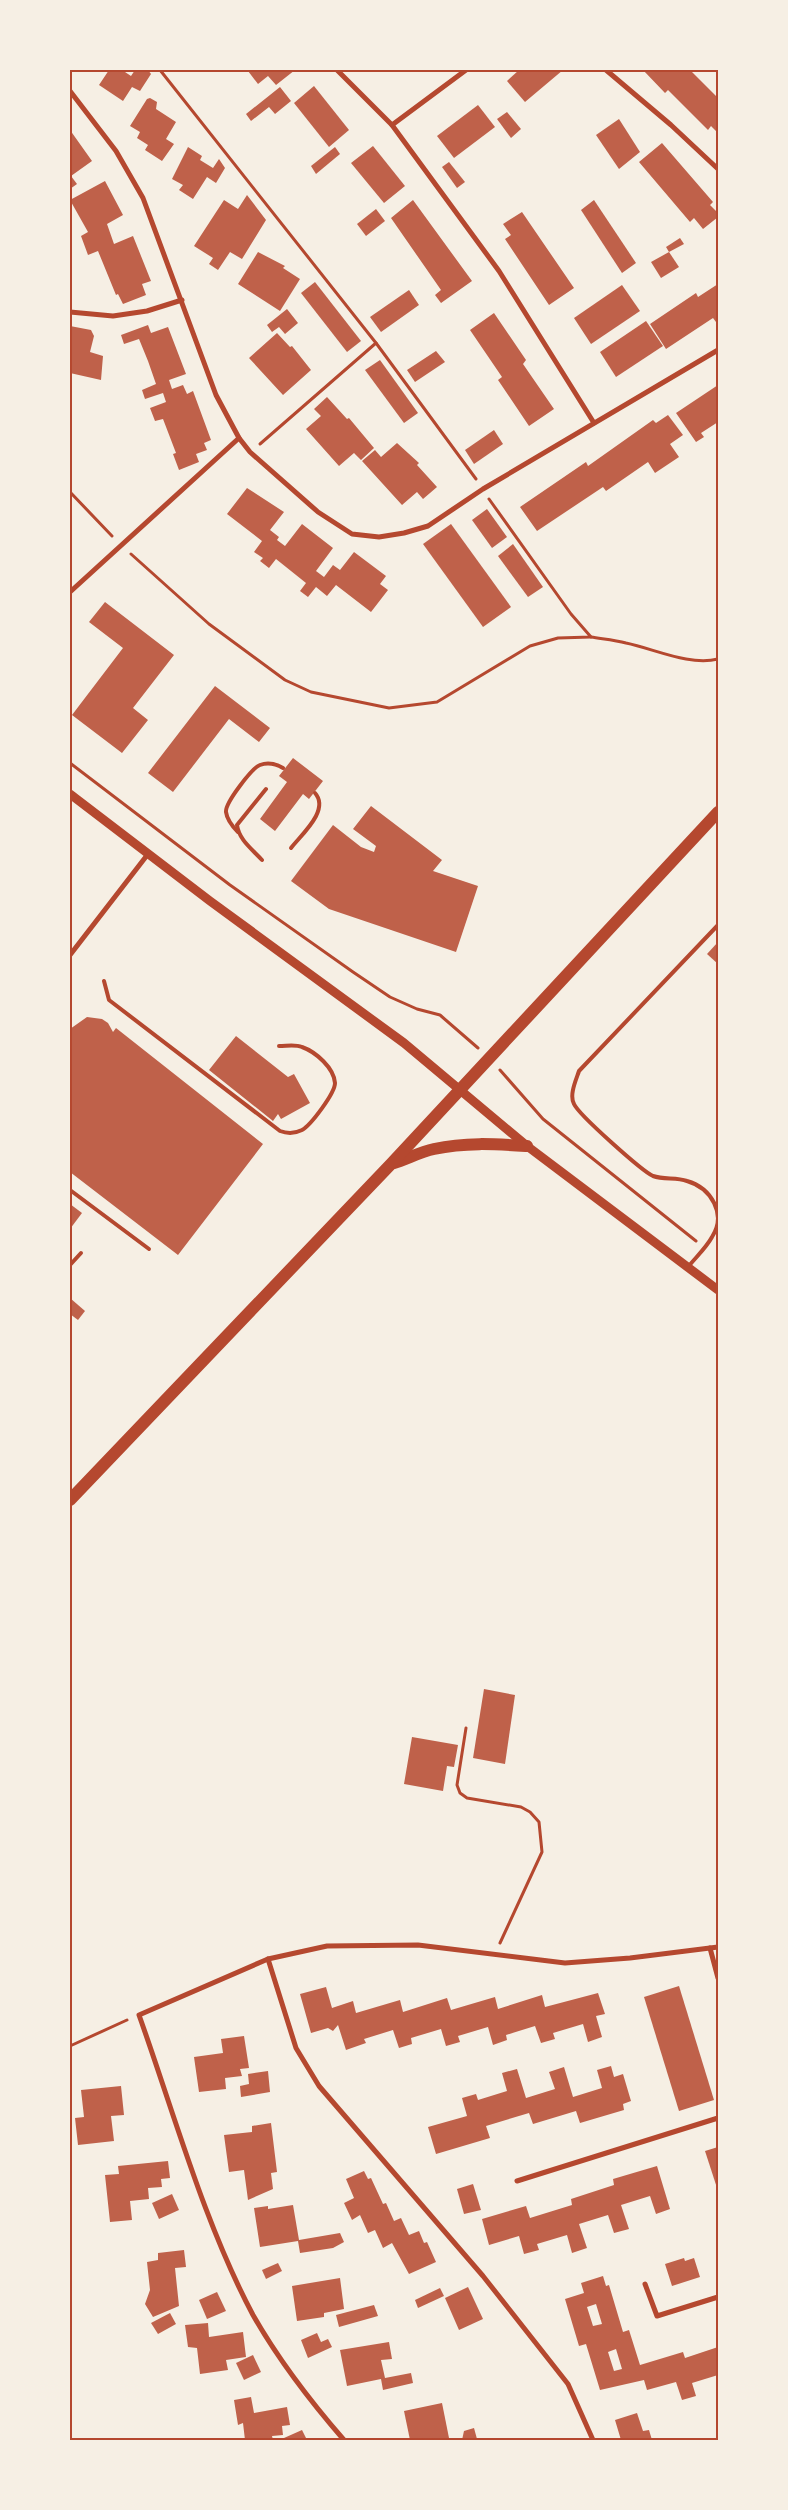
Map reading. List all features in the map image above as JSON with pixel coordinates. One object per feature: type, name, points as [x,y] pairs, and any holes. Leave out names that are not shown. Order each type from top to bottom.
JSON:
[{"type":"main road","points":[[70,1500],[391,1164],[718,812]]},
{"type":"main road","points":[[391,1164],[433,1149],[460,1145],[489,1143],[526,1146]]},
{"type":"street","points":[[337,70],[392,125],[499,271],[594,423]]},
{"type":"street","points":[[392,125],[466,70]]},
{"type":"street","points":[[606,70],[671,124],[718,169]]},
{"type":"street","points":[[70,91],[116,151],[143,198],[216,395],[239,438],[250,452],[318,512],[352,534],[379,537],[428,526],[483,490],[718,350]]},
{"type":"street","points":[[70,312],[113,316],[147,311],[182,300]]},
{"type":"street","points":[[70,592],[123,546],[239,438]]},
{"type":"street","points":[[70,794],[404,1043],[526,1146],[718,1290]]},
{"type":"street","points":[[70,955],[148,854]]},
{"type":"street","points":[[344,2440],[282,2361],[254,2315],[222,2251],[139,2015],[268,1959],[327,1946],[418,1945],[565,1963],[630,1958],[718,1947]]},
{"type":"street","points":[[710,1948],[718,1978]]},
{"type":"street","points":[[268,1959],[296,2048],[319,2086],[483,2276],[568,2384],[593,2440]]},
{"type":"street","points":[[518,2181],[718,2118]]},
{"type":"street","points":[[645,2284],[656,2316],[718,2297]]},
{"type":"lane","points":[[262,860],[230,823],[226,812],[228,803],[255,767],[270,763],[283,768]]},
{"type":"lane","points":[[238,832],[237,825],[266,789]]},
{"type":"lane","points":[[291,848],[318,813],[321,805],[320,798],[315,793]]},
{"type":"lane","points":[[688,1267],[713,1236],[718,1211],[708,1192],[699,1185],[685,1180],[652,1176],[585,1119],[573,1103],[574,1086],[579,1071],[718,925]]},
{"type":"lane","points":[[104,981],[109,1000],[280,1131],[288,1134],[304,1129],[332,1094],[335,1084],[328,1066],[312,1053],[296,1046],[280,1046]]},
{"type":"lane","points":[[70,1190],[149,1249]]},
{"type":"lane","points":[[70,1265],[81,1254]]},
{"type":"path","points":[[160,70],[376,343],[571,614],[592,637]]},
{"type":"path","points":[[250,452],[376,343]]},
{"type":"path","points":[[70,492],[123,546],[209,624],[285,680],[311,692],[389,708],[437,702],[530,646],[558,638],[592,637],[625,642],[692,660],[708,661],[718,659]]},
{"type":"path","points":[[70,763],[230,885],[390,997],[417,1009],[440,1015],[490,1058],[543,1119],[704,1248]]},
{"type":"path","points":[[466,1728],[457,1785],[460,1793],[467,1798],[521,1807],[530,1812],[539,1822],[542,1852],[495,1955]]},
{"type":"path","points":[[70,2046],[139,2015]]},
{"type":"building","points":[[109,70],[122,70],[131,76],[135,70],[148,70],[151,74],[140,91],[132,87],[123,101],[99,85]]},
{"type":"building","points":[[249,70],[295,70],[276,85],[268,76],[258,84]]},
{"type":"building","points":[[519,70],[563,70],[525,102],[507,81]]},
{"type":"building","points":[[643,70],[687,72],[690,70],[718,98],[718,133],[711,126],[708,130],[668,90],[665,93]]},
{"type":"building","points":[[314,86],[349,130],[329,147],[294,103]]},
{"type":"building","points":[[280,87],[291,101],[275,114],[269,107],[251,121],[246,114]]},
{"type":"building","points":[[150,98],[157,102],[156,109],[176,122],[166,139],[174,144],[162,161],[145,150],[148,145],[137,138],[140,132],[130,126],[147,99]]},
{"type":"building","points":[[478,105],[495,127],[454,158],[437,136]]},
{"type":"building","points":[[507,112],[521,129],[511,138],[497,119]]},
{"type":"building","points":[[619,119],[640,152],[619,169],[596,135]]},
{"type":"building","points":[[70,130],[92,161],[71,176],[77,184],[70,189]]},
{"type":"building","points":[[662,143],[713,202],[710,205],[718,213],[718,217],[703,229],[694,218],[690,222],[639,162]]},
{"type":"building","points":[[373,146],[405,186],[384,203],[351,163]]},
{"type":"building","points":[[188,147],[202,156],[200,160],[213,168],[219,159],[225,168],[216,183],[207,177],[193,199],[179,190],[183,185],[172,179]]},
{"type":"building","points":[[335,147],[340,154],[316,174],[311,166]]},
{"type":"building","points":[[449,162],[465,182],[457,188],[442,167]]},
{"type":"building","points":[[105,181],[123,215],[107,224],[114,244],[133,236],[151,281],[142,284],[146,295],[123,304],[118,294],[116,295],[98,251],[88,255],[81,236],[88,232],[70,200]]},
{"type":"building","points":[[247,195],[266,220],[242,259],[230,252],[218,270],[209,264],[213,258],[194,246],[224,200],[238,209]]},
{"type":"building","points":[[413,200],[472,281],[441,303],[435,295],[441,290],[391,218]]},
{"type":"building","points":[[594,200],[636,263],[622,273],[581,210]]},
{"type":"building","points":[[376,209],[385,221],[366,236],[357,224]]},
{"type":"building","points":[[522,212],[574,288],[549,305],[505,239],[511,235],[503,224]]},
{"type":"building","points":[[680,238],[684,244],[669,252],[666,247]]},
{"type":"building","points":[[258,252],[285,266],[283,268],[300,279],[280,311],[238,284]]},
{"type":"building","points":[[669,252],[679,267],[661,278],[651,262]]},
{"type":"building","points":[[315,282],[361,341],[347,352],[301,293]]},
{"type":"building","points":[[718,284],[718,320],[716,322],[713,318],[666,349],[650,324],[696,293],[698,297]]},
{"type":"building","points":[[622,285],[640,311],[591,344],[574,318]]},
{"type":"building","points":[[409,290],[419,305],[381,332],[370,317]]},
{"type":"building","points":[[287,309],[298,323],[285,334],[279,327],[272,332],[267,325]]},
{"type":"building","points":[[494,313],[526,360],[523,364],[554,409],[529,426],[498,380],[502,377],[470,330]]},
{"type":"building","points":[[646,321],[663,346],[616,377],[600,352]]},
{"type":"building","points":[[148,325],[151,333],[168,327],[186,374],[169,380],[172,389],[183,385],[187,394],[193,391],[211,440],[204,443],[207,450],[196,454],[199,462],[179,470],[173,454],[176,453],[163,419],[155,421],[150,408],[166,402],[163,393],[145,399],[142,390],[156,384],[148,361],[139,339],[124,344],[121,335]]},
{"type":"building","points":[[70,326],[91,330],[94,336],[90,352],[103,356],[101,380],[70,373]]},
{"type":"building","points":[[277,333],[290,347],[292,346],[311,370],[283,395],[249,358]]},
{"type":"building","points":[[436,351],[445,362],[415,382],[407,370]]},
{"type":"building","points":[[380,360],[418,413],[404,423],[365,370]]},
{"type":"building","points":[[718,385],[718,422],[701,433],[704,437],[696,442],[676,413]]},
{"type":"building","points":[[327,397],[347,419],[349,418],[374,448],[361,460],[354,453],[339,466],[306,429],[321,416],[314,409]]},
{"type":"building","points":[[668,415],[683,435],[670,444],[679,457],[655,473],[648,462],[606,491],[603,487],[537,531],[520,507],[586,462],[588,466],[653,420],[656,423]]},
{"type":"building","points":[[494,430],[503,444],[474,464],[465,450]]},
{"type":"building","points":[[397,443],[419,463],[417,465],[437,487],[423,499],[417,492],[402,505],[362,461],[375,450],[381,457]]},
{"type":"building","points":[[247,488],[284,512],[270,530],[279,537],[277,540],[285,546],[302,524],[333,548],[316,571],[324,577],[333,565],[340,570],[354,552],[386,576],[380,584],[388,590],[371,612],[336,585],[327,596],[316,587],[308,597],[300,591],[306,583],[276,559],[269,568],[260,561],[263,558],[254,552],[262,541],[227,514]]},
{"type":"building","points":[[487,509],[507,537],[492,548],[472,520]]},
{"type":"building","points":[[451,524],[511,607],[483,627],[423,544]]},
{"type":"building","points":[[513,544],[543,587],[528,597],[498,556]]},
{"type":"building","points":[[105,602],[174,655],[133,708],[148,720],[122,753],[72,715],[123,648],[89,622]]},
{"type":"building","points":[[215,686],[270,728],[259,742],[229,719],[173,792],[148,773]]},
{"type":"building","points":[[293,758],[323,781],[309,799],[303,794],[275,831],[260,819],[287,782],[279,776]]},
{"type":"building","points":[[371,806],[442,860],[433,871],[478,886],[456,952],[329,909],[291,881],[333,825],[361,847],[374,852],[376,846],[353,829]]},
{"type":"building","points":[[718,942],[718,964],[707,954]]},
{"type":"building","points":[[87,1017],[102,1019],[108,1023],[113,1032],[116,1028],[263,1144],[178,1255],[70,1172],[70,1029]]},
{"type":"building","points":[[236,1036],[288,1077],[294,1074],[310,1103],[281,1119],[278,1114],[273,1121],[209,1070]]},
{"type":"building","points":[[70,1204],[82,1213],[70,1229]]},
{"type":"building","points":[[70,1298],[85,1311],[78,1320],[70,1314]]},
{"type":"building","points":[[484,1689],[515,1695],[505,1764],[473,1758]]},
{"type":"building","points":[[412,1737],[458,1745],[454,1767],[447,1766],[443,1791],[404,1784]]},
{"type":"building","points":[[679,1986],[714,2100],[679,2111],[644,1997]]},
{"type":"building","points":[[326,1987],[332,2008],[353,2001],[356,2013],[400,2000],[403,2012],[447,1998],[451,2010],[495,1997],[498,2009],[542,1995],[545,2007],[598,1993],[605,2014],[596,2016],[602,2037],[588,2042],[583,2024],[553,2033],[555,2039],[541,2043],[535,2026],[506,2035],[507,2040],[493,2045],[488,2027],[458,2036],[460,2042],[446,2046],[441,2029],[411,2038],[412,2044],[399,2048],[393,2030],[364,2039],[366,2043],[346,2050],[338,2025],[333,2031],[328,2028],[311,2033],[300,1994]]},
{"type":"building","points":[[244,2036],[249,2068],[240,2069],[242,2076],[225,2078],[226,2089],[199,2092],[194,2057],[223,2053],[221,2039]]},
{"type":"building","points":[[611,2066],[614,2077],[623,2074],[631,2101],[623,2104],[624,2110],[580,2123],[576,2111],[533,2124],[529,2113],[486,2126],[490,2138],[436,2154],[428,2127],[467,2116],[462,2098],[476,2094],[478,2100],[507,2091],[502,2073],[517,2069],[526,2098],[555,2089],[549,2072],[564,2067],[573,2097],[602,2088],[597,2070]]},
{"type":"building","points":[[268,2071],[270,2092],[241,2097],[240,2086],[249,2084],[248,2074]]},
{"type":"building","points":[[121,2086],[124,2115],[111,2116],[114,2141],[78,2145],[75,2118],[84,2117],[81,2090]]},
{"type":"building","points":[[271,2123],[277,2172],[271,2173],[273,2189],[248,2200],[244,2170],[229,2172],[224,2135],[252,2132],[252,2126]]},
{"type":"building","points":[[718,2147],[718,2191],[705,2151]]},
{"type":"building","points":[[168,2161],[170,2178],[161,2179],[162,2187],[148,2188],[149,2199],[130,2201],[132,2220],[110,2222],[105,2175],[119,2174],[118,2166]]},
{"type":"building","points":[[657,2166],[670,2209],[656,2214],[650,2196],[621,2205],[629,2229],[614,2233],[608,2215],[579,2224],[587,2248],[572,2253],[567,2235],[537,2244],[539,2250],[524,2254],[519,2236],[489,2245],[482,2219],[526,2206],[530,2218],[572,2205],[571,2199],[614,2185],[613,2179]]},
{"type":"building","points":[[364,2171],[368,2179],[371,2178],[383,2204],[386,2203],[394,2221],[401,2218],[409,2235],[419,2231],[424,2243],[427,2242],[436,2262],[409,2274],[392,2243],[383,2248],[375,2230],[368,2233],[360,2215],[352,2220],[344,2203],[354,2198],[346,2179]]},
{"type":"building","points":[[473,2184],[481,2210],[464,2214],[457,2189]]},
{"type":"building","points":[[172,2194],[179,2210],[159,2219],[152,2203]]},
{"type":"building","points":[[293,2205],[299,2240],[340,2233],[344,2242],[333,2248],[300,2253],[298,2241],[260,2247],[254,2208],[268,2206],[268,2209]]},
{"type":"building","points":[[184,2250],[186,2267],[175,2268],[179,2306],[153,2317],[145,2304],[150,2290],[147,2262],[158,2260],[158,2253]]},
{"type":"building","points":[[684,2258],[685,2261],[694,2258],[700,2277],[672,2286],[665,2264]]},
{"type":"building","points":[[278,2263],[282,2271],[266,2279],[262,2270]]},
{"type":"building","points":[[603,2276],[606,2286],[609,2285],[623,2332],[629,2330],[640,2365],[683,2352],[685,2358],[718,2347],[718,2375],[692,2383],[696,2396],[682,2400],[676,2382],[647,2390],[644,2380],[600,2390],[586,2344],[579,2346],[565,2299],[584,2293],[581,2283]],"holes":[[[596,2304],[602,2324],[593,2326],[587,2307]],[[616,2349],[622,2369],[614,2371],[608,2352]]]},
{"type":"building","points":[[340,2278],[344,2309],[324,2313],[324,2317],[297,2321],[292,2286]]},
{"type":"building","points":[[468,2287],[483,2319],[459,2330],[445,2298]]},
{"type":"building","points":[[440,2288],[444,2296],[418,2308],[415,2300]]},
{"type":"building","points":[[217,2292],[226,2311],[207,2319],[199,2300]]},
{"type":"building","points":[[374,2305],[378,2316],[339,2327],[336,2315]]},
{"type":"building","points":[[170,2313],[176,2324],[158,2334],[151,2323]]},
{"type":"building","points":[[208,2323],[209,2337],[243,2332],[246,2357],[226,2360],[228,2370],[200,2374],[197,2348],[188,2347],[185,2325]]},
{"type":"building","points":[[317,2333],[321,2342],[328,2339],[332,2347],[308,2358],[301,2340]]},
{"type":"building","points":[[389,2342],[392,2359],[381,2360],[385,2378],[411,2373],[413,2383],[383,2390],[381,2379],[347,2386],[340,2350]]},
{"type":"building","points":[[253,2355],[261,2372],[244,2380],[236,2363]]},
{"type":"building","points":[[251,2397],[254,2413],[287,2407],[290,2425],[282,2426],[283,2435],[272,2436],[273,2440],[245,2440],[243,2423],[238,2425],[234,2400]]},
{"type":"building","points":[[442,2403],[449,2438],[410,2440],[404,2411]]},
{"type":"building","points":[[637,2413],[643,2431],[649,2430],[652,2440],[621,2440],[615,2420]]},
{"type":"building","points":[[474,2428],[477,2439],[462,2440],[464,2431]]},
{"type":"building","points":[[302,2430],[307,2440],[285,2440],[284,2438]]}]
